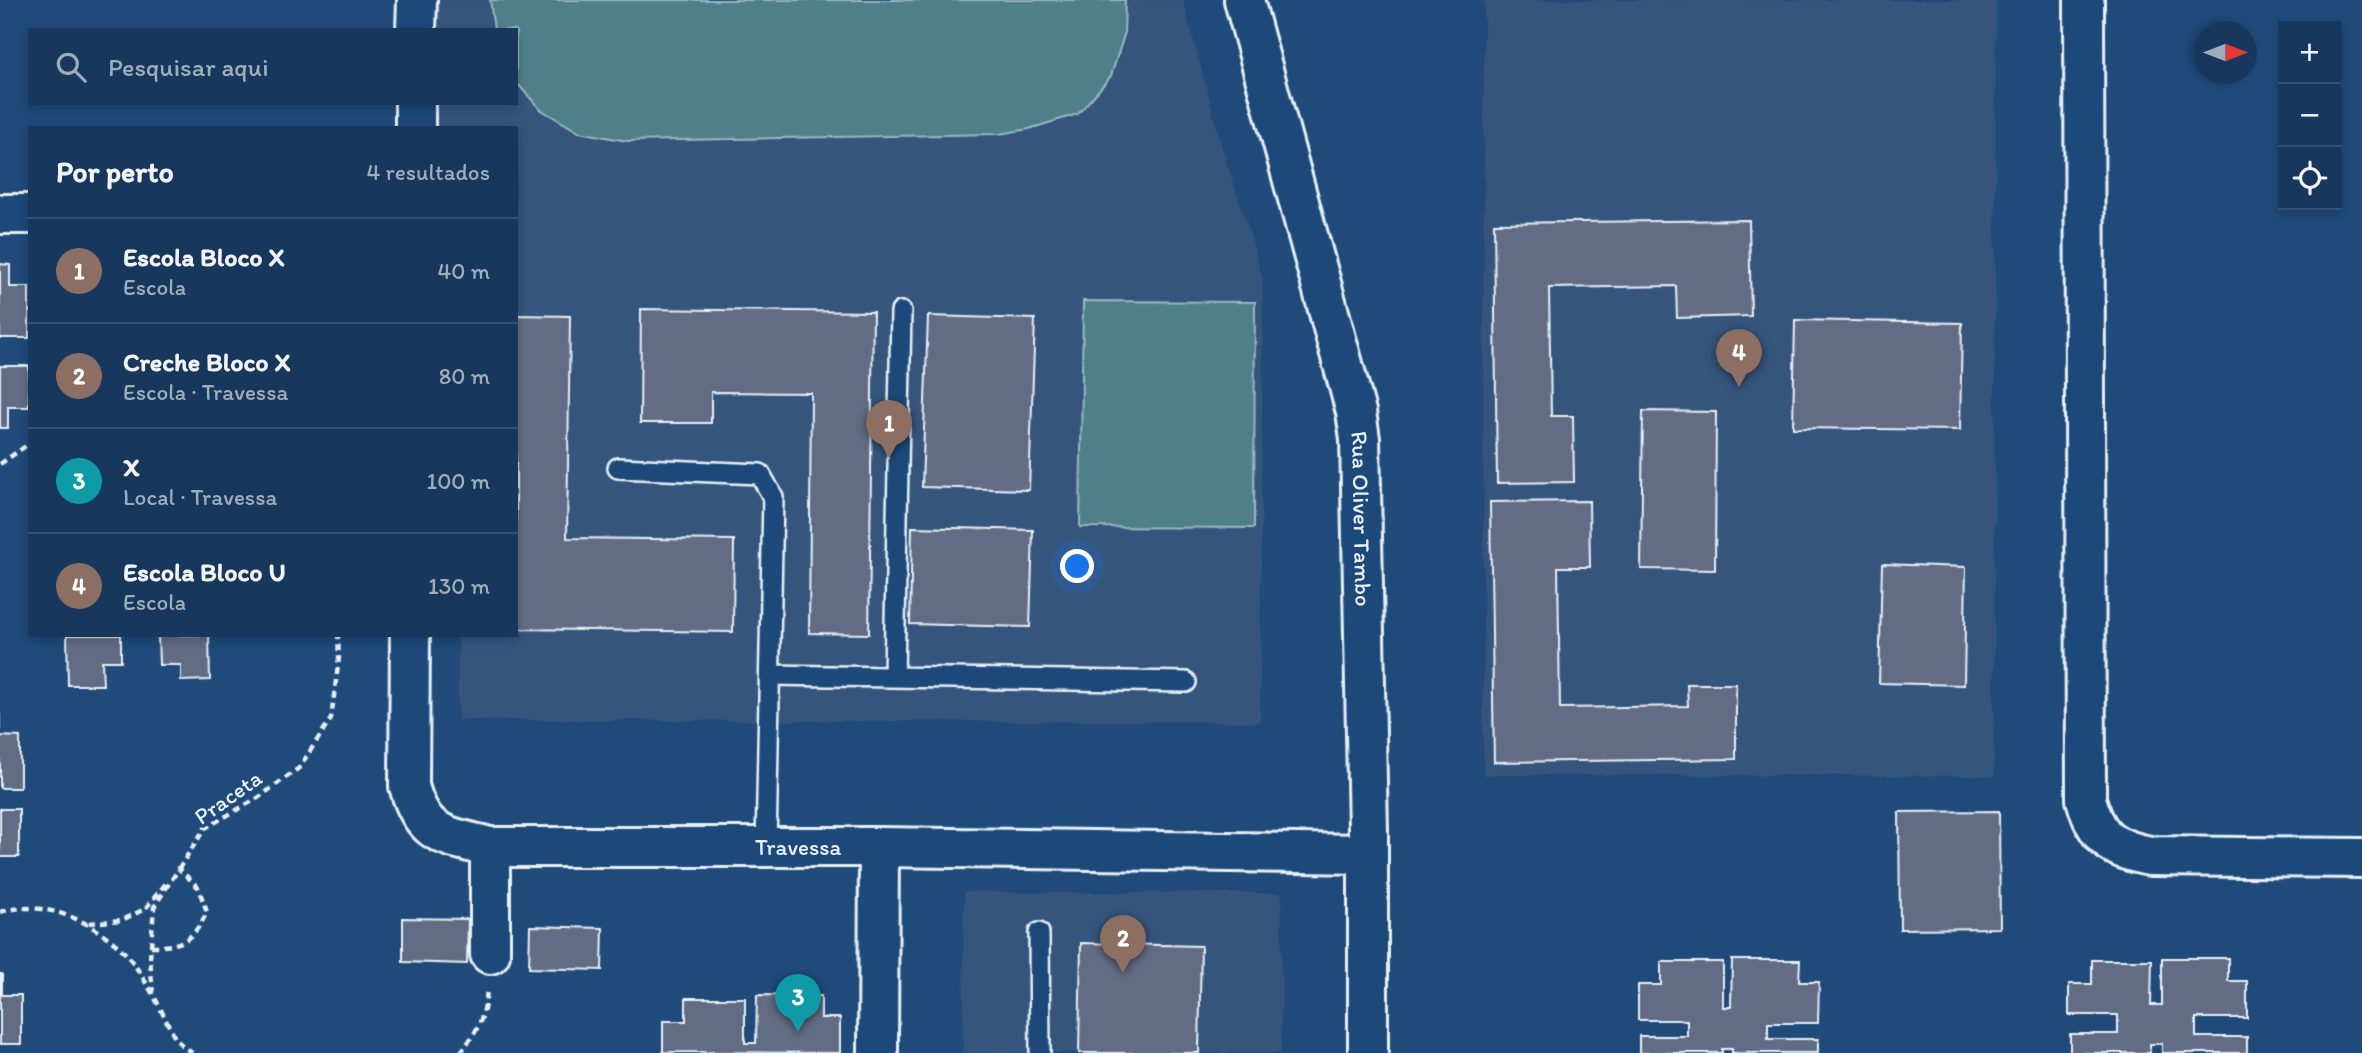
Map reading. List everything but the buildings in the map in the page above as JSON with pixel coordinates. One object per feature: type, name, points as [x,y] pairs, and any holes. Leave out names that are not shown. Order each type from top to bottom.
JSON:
[{"type":"street","points":[[416,28],[417,0]]},
{"type":"street","name":"Rua Oliver Tambo","points":[[1244,0],[1353,402],[1360,439],[1368,854],[1368,1053]]},
{"type":"street","points":[[2084,0],[2086,799],[2093,822],[2105,838],[2127,851],[2150,856],[2362,858]]},
{"type":"street","points":[[415,105],[415,126]]},
{"type":"street","points":[[0,214],[28,214]]},
{"type":"street","name":"Travessa","points":[[410,637],[409,786],[416,809],[430,828],[490,847],[879,847],[1368,854]]},
{"type":"street","points":[[490,847],[490,954]]},
{"type":"street","points":[[878,1053],[879,847]]},
{"type":"lane","points":[[894,677],[901,312]]},
{"type":"lane","points":[[618,468],[760,474],[773,497],[765,847]]},
{"type":"lane","points":[[770,675],[1186,682]]},
{"type":"lane","points":[[1039,933],[1040,1053]]},
{"type":"path","points":[[0,464],[28,444]]},
{"type":"path","name":"Praceta","points":[[153,994],[150,959],[154,907],[205,828],[258,798],[299,768],[331,719],[338,637]]},
{"type":"path","points":[[89,923],[122,920],[145,909],[178,868],[198,887],[207,912],[198,929],[185,942],[169,947],[151,946]]},
{"type":"path","name":"Praceta","points":[[0,912],[11,909],[51,910],[89,923],[123,950],[153,994],[176,1040],[192,1053]]},
{"type":"path","points":[[460,1053],[474,1036],[485,1011],[490,954]]},
{"type":"shaded area","points":[[435,0],[1183,0],[1225,158],[1263,281],[1260,722],[458,720],[458,637],[518,637],[518,126],[434,126],[434,105],[518,105],[518,28],[435,28]]},
{"type":"shaded area","points":[[1484,0],[1996,0],[1994,776],[1483,775]]},
{"type":"shaded area","points":[[964,892],[1282,893],[1281,1053],[963,1053]]},
{"type":"green space","points":[[490,0],[1125,0],[1124,35],[1111,76],[1078,114],[1029,129],[999,134],[627,141],[579,132],[540,109],[518,84],[518,28],[494,28]]},
{"type":"green space","points":[[1083,301],[1255,302],[1254,528],[1080,527]]},
{"type":"place","name":"Escola Bloco U","points":[[1739,387]]},
{"type":"place","name":"Escola Bloco X","points":[[889,458]]},
{"type":"place","name":"Creche Bloco X","points":[[1123,973]]},
{"type":"place","name":"X","points":[[798,1032]]}]
